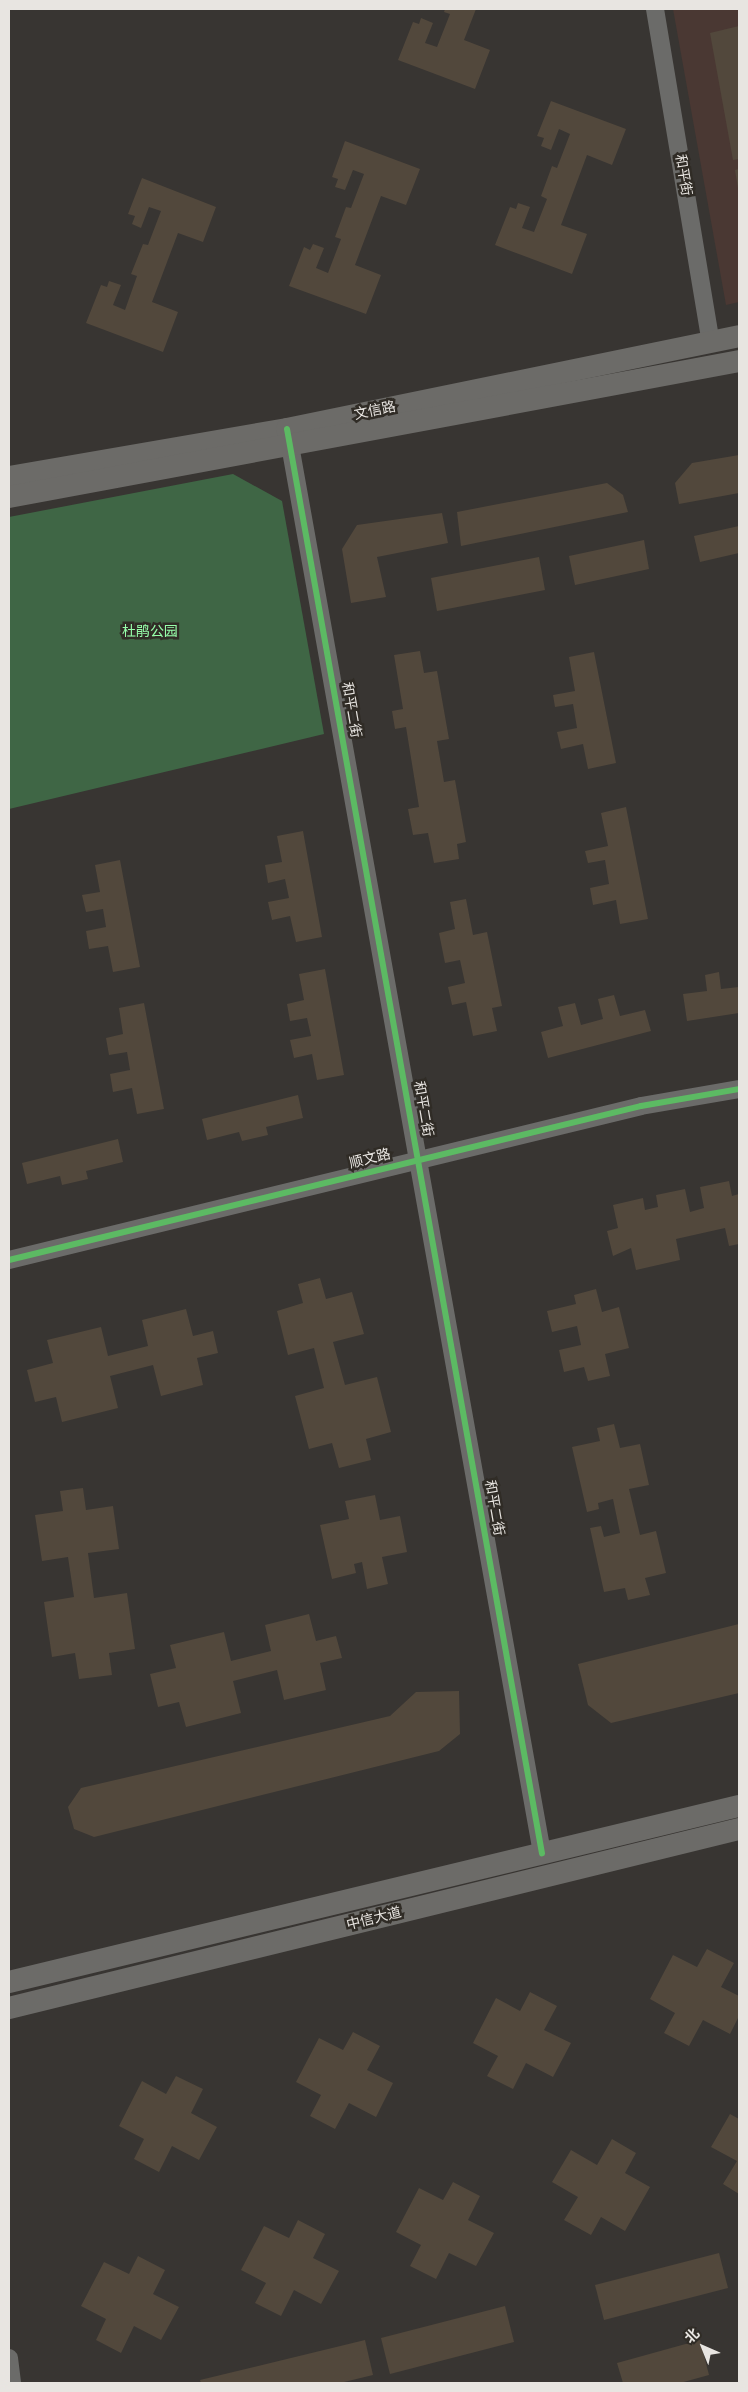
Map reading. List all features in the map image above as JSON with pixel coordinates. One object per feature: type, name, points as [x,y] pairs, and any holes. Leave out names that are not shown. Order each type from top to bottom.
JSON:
[{"type":"main road","name":"文信路","points":[[9,477],[289,437],[739,336]]},
{"type":"main road","points":[[9,497],[289,437],[739,361]]},
{"type":"main road","name":"中信大道","points":[[9,1982],[739,1806]]},
{"type":"main road","name":"中信大道","points":[[9,2008],[739,1829]]},
{"type":"street","name":"和平街","points":[[655,9],[711,342]]},
{"type":"street","name":"和平二街","points":[[289,437],[420,1160],[542,1853]]},
{"type":"street","name":"顺文路","points":[[9,1260],[641,1106],[739,1089]]},
{"type":"street","points":[[9,2358],[12,2383]]},
{"type":"shaded area","points":[[673,9],[739,9],[739,302],[726,305]]},
{"type":"green space","name":"杜鹃公园","points":[[233,474],[282,501],[324,734],[9,809],[9,517]]},
{"type":"building","points":[[445,9],[476,9],[464,40],[490,50],[475,89],[398,60],[413,22],[419,24],[421,18],[433,23],[425,43],[437,47],[450,14],[444,12]]},
{"type":"building","points":[[739,26],[739,159],[733,160],[710,33]]},
{"type":"building","points":[[551,101],[626,129],[612,165],[587,155],[561,225],[587,234],[572,274],[495,245],[510,207],[516,209],[518,203],[530,207],[522,228],[534,232],[547,199],[541,196],[552,166],[557,168],[570,134],[559,129],[551,150],[541,146],[544,138],[537,136]]},
{"type":"building","points":[[345,141],[420,169],[406,205],[381,196],[355,265],[381,275],[366,314],[289,286],[304,247],[310,250],[313,244],[324,248],[316,268],[328,273],[341,239],[335,237],[346,207],[351,208],[364,174],[353,170],[345,190],[335,187],[338,179],[332,177]]},
{"type":"building","points":[[739,169],[739,188],[738,188],[735,170]]},
{"type":"building","points":[[142,178],[216,207],[203,242],[178,233],[152,302],[178,312],[163,352],[86,323],[101,285],[107,287],[109,281],[121,285],[113,305],[125,310],[137,276],[131,274],[143,244],[148,245],[161,211],[149,207],[141,228],[132,224],[135,216],[128,214]]},
{"type":"building","points":[[739,455],[739,493],[679,504],[675,483],[692,463]]},
{"type":"building","points":[[607,483],[623,495],[628,512],[461,546],[457,512]]},
{"type":"building","points":[[442,513],[448,543],[377,557],[386,597],[351,603],[342,549],[357,525]]},
{"type":"building","points":[[739,526],[739,553],[700,562],[694,536]]},
{"type":"building","points":[[644,540],[649,569],[575,585],[569,556]]},
{"type":"building","points":[[539,557],[545,590],[437,611],[431,578]]},
{"type":"building","points":[[420,651],[424,673],[437,671],[449,739],[437,741],[444,782],[455,780],[466,842],[457,844],[459,859],[434,863],[428,833],[413,835],[408,809],[419,807],[406,727],[395,729],[392,711],[403,709],[394,655]]},
{"type":"building","points":[[594,652],[616,763],[588,769],[583,744],[561,749],[557,732],[577,728],[573,704],[555,707],[553,695],[575,691],[569,657]]},
{"type":"building","points":[[626,807],[648,919],[620,924],[616,900],[593,905],[590,888],[609,884],[605,860],[588,863],[585,851],[608,846],[601,813]]},
{"type":"building","points":[[303,831],[322,937],[296,942],[290,916],[272,920],[268,902],[289,898],[285,879],[268,883],[265,865],[282,862],[277,836]]},
{"type":"building","points":[[120,860],[140,967],[113,972],[108,946],[89,949],[86,931],[106,927],[103,909],[86,912],[82,895],[100,892],[95,865]]},
{"type":"building","points":[[466,899],[473,935],[487,932],[502,1006],[492,1008],[497,1031],[473,1036],[466,1002],[452,1005],[448,987],[465,983],[460,960],[445,963],[439,933],[455,929],[450,902]]},
{"type":"building","points":[[325,969],[344,1075],[317,1080],[312,1054],[294,1058],[290,1040],[311,1036],[307,1018],[290,1021],[287,1004],[304,1000],[299,974]]},
{"type":"building","points":[[719,972],[721,989],[739,987],[739,1013],[687,1021],[683,994],[707,991],[705,975]]},
{"type":"building","points":[[614,995],[620,1016],[645,1010],[651,1031],[548,1058],[541,1032],[563,1026],[558,1007],[575,1003],[581,1025],[603,1019],[598,999]]},
{"type":"building","points":[[144,1003],[164,1109],[137,1114],[132,1088],[113,1092],[110,1074],[130,1070],[127,1052],[109,1055],[106,1038],[123,1034],[119,1008]]},
{"type":"building","points":[[298,1095],[303,1118],[266,1127],[268,1135],[242,1141],[239,1132],[207,1140],[202,1119]]},
{"type":"building","points":[[118,1139],[123,1162],[86,1171],[88,1179],[62,1185],[60,1176],[27,1184],[22,1163]]},
{"type":"building","points":[[729,1181],[732,1196],[739,1194],[739,1244],[729,1246],[725,1228],[676,1239],[680,1260],[636,1270],[631,1248],[613,1256],[607,1231],[618,1228],[613,1205],[643,1198],[645,1210],[658,1207],[656,1195],[685,1189],[690,1212],[704,1208],[700,1187]]},
{"type":"building","points":[[320,1278],[326,1299],[352,1292],[364,1334],[333,1342],[345,1385],[377,1377],[391,1432],[366,1439],[371,1460],[339,1468],[332,1443],[309,1449],[295,1396],[324,1388],[314,1348],[288,1355],[277,1311],[303,1303],[298,1284]]},
{"type":"building","points":[[596,1289],[602,1312],[619,1307],[629,1348],[605,1354],[610,1376],[588,1381],[584,1367],[564,1372],[559,1350],[581,1345],[577,1326],[552,1332],[547,1311],[576,1304],[574,1295]]},
{"type":"building","points":[[186,1309],[193,1336],[213,1331],[218,1353],[197,1358],[203,1385],[161,1396],[153,1365],[110,1376],[118,1408],[62,1422],[56,1397],[35,1402],[27,1370],[53,1363],[47,1340],[101,1327],[108,1356],[148,1346],[142,1320]]},
{"type":"building","points":[[614,1424],[620,1448],[640,1444],[649,1485],[629,1489],[640,1535],[656,1531],[666,1573],[645,1578],[650,1595],[628,1600],[625,1588],[604,1592],[590,1528],[601,1526],[604,1537],[620,1533],[613,1499],[598,1503],[599,1509],[587,1512],[572,1447],[600,1441],[597,1428]]},
{"type":"building","points":[[83,1488],[86,1510],[113,1506],[119,1549],[88,1553],[94,1598],[127,1593],[135,1649],[109,1653],[112,1675],[79,1679],[75,1653],[52,1657],[44,1602],[74,1597],[68,1557],[42,1561],[35,1515],[63,1511],[60,1491]]},
{"type":"building","points":[[375,1495],[380,1520],[400,1516],[407,1552],[382,1557],[388,1584],[367,1589],[362,1562],[354,1564],[356,1573],[332,1579],[320,1525],[349,1519],[345,1501]]},
{"type":"building","points":[[309,1614],[316,1641],[336,1636],[342,1658],[320,1663],[326,1690],[284,1700],[277,1670],[233,1681],[241,1713],[186,1727],[179,1702],[158,1707],[150,1674],[176,1668],[170,1645],[224,1632],[231,1661],[271,1651],[265,1625]]},
{"type":"building","points":[[739,1624],[739,1693],[611,1723],[588,1705],[578,1664]]},
{"type":"building","points":[[459,1691],[460,1734],[439,1751],[94,1837],[74,1829],[68,1807],[81,1788],[390,1716],[416,1692]]},
{"type":"building","points":[[707,1949],[734,1963],[721,1987],[739,1996],[739,2016],[730,2034],[703,2020],[689,2046],[664,2033],[675,2013],[650,1999],[673,1955],[697,1967]]},
{"type":"building","points":[[530,1992],[557,2006],[544,2030],[571,2043],[553,2077],[526,2063],[513,2089],[487,2076],[498,2056],[473,2043],[496,1998],[520,2011]]},
{"type":"building","points":[[353,2032],[380,2046],[367,2070],[393,2083],[376,2117],[349,2103],[335,2129],[310,2116],[321,2095],[296,2082],[319,2038],[343,2050]]},
{"type":"building","points":[[176,2076],[203,2089],[191,2113],[217,2127],[199,2160],[172,2146],[159,2172],[134,2159],[144,2139],[119,2126],[142,2081],[166,2094]]},
{"type":"building","points":[[730,2114],[739,2119],[739,2194],[723,2184],[737,2161],[711,2147]]},
{"type":"building","points":[[612,2139],[636,2153],[625,2173],[650,2187],[625,2231],[601,2217],[591,2235],[564,2220],[578,2197],[552,2182],[571,2150],[597,2165]]},
{"type":"building","points":[[453,2182],[480,2196],[468,2220],[494,2233],[476,2266],[449,2253],[436,2279],[410,2266],[421,2245],[396,2232],[419,2188],[443,2200]]},
{"type":"building","points":[[298,2220],[325,2234],[313,2258],[339,2271],[321,2304],[294,2290],[281,2316],[255,2303],[266,2283],[241,2270],[264,2226],[289,2238]]},
{"type":"building","points":[[719,2253],[728,2288],[604,2320],[595,2285]]},
{"type":"building","points":[[138,2256],[165,2270],[153,2294],[179,2307],[161,2340],[134,2326],[121,2353],[96,2340],[106,2319],[81,2306],[104,2262],[129,2274]]},
{"type":"building","points":[[505,2306],[514,2342],[390,2374],[381,2338]]},
{"type":"building","points":[[365,2340],[373,2375],[340,2383],[201,2383],[200,2380]]},
{"type":"building","points":[[700,2340],[709,2375],[680,2383],[623,2383],[617,2363]]},
{"type":"cycle path","points":[[287,429],[542,1853]]},
{"type":"cycle path","points":[[9,1260],[641,1106],[739,1089]]}]
